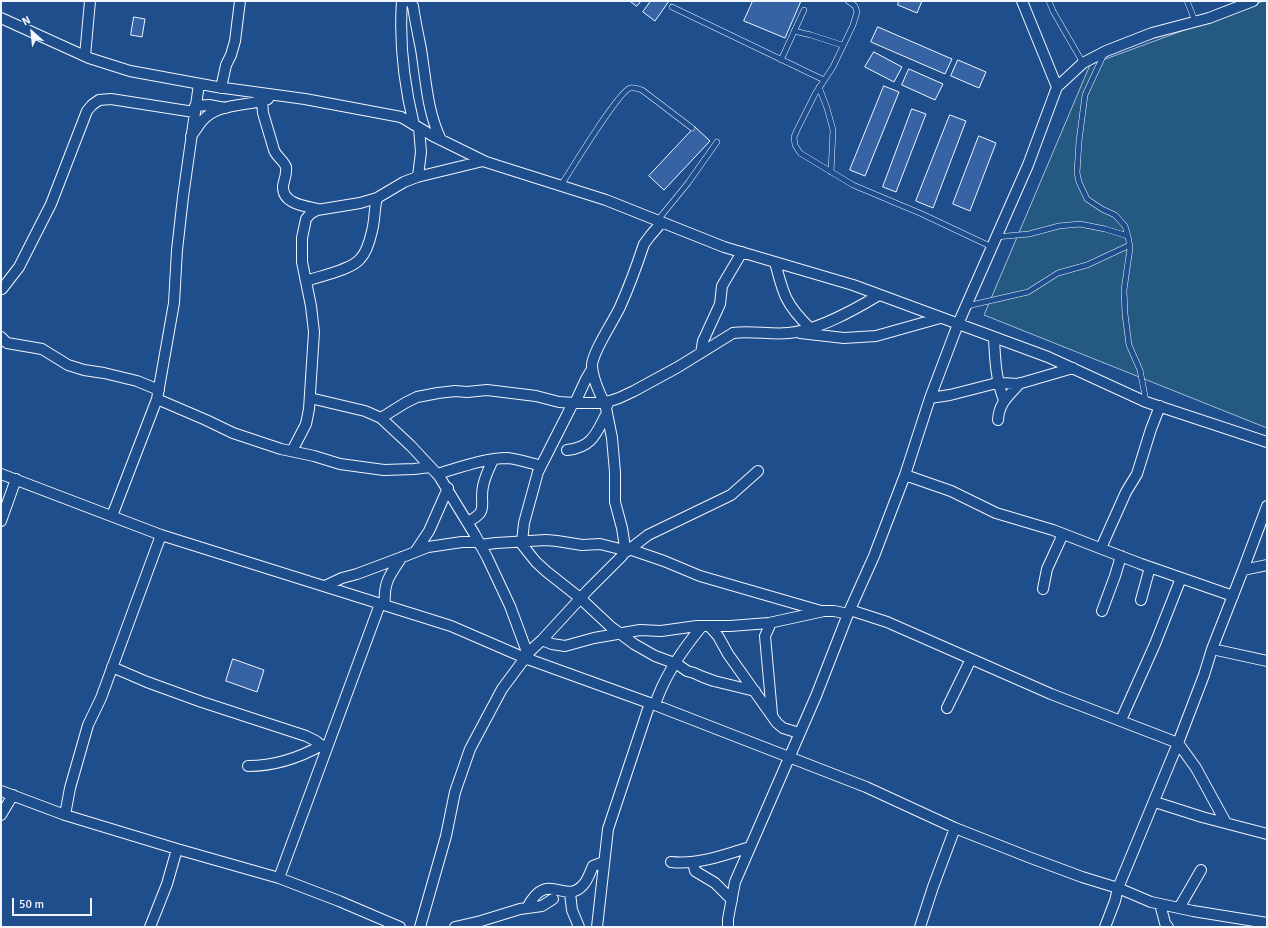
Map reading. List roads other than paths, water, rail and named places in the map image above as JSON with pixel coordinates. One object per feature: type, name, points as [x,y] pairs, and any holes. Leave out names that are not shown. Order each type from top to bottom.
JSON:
[{"type":"street","points":[[84,56],[90,1]]},
{"type":"street","points":[[221,88],[226,65],[231,55],[240,1]]},
{"type":"street","points":[[402,1],[400,30],[407,96],[417,126],[421,152],[418,176]]},
{"type":"street","points":[[410,1],[413,6],[421,49],[430,110],[434,125],[441,140]]},
{"type":"street","points":[[1022,1],[1057,87]]},
{"type":"street","points":[[728,927],[728,919],[735,882],[816,696],[849,612],[874,556],[905,474],[930,398],[958,324],[1028,165],[1057,87],[1083,63],[1104,53],[1152,33],[1209,18],[1253,1]]},
{"type":"street","points":[[1,18],[84,56],[130,71],[221,88],[305,99],[401,117],[441,140],[483,161],[606,200],[724,247],[853,285],[1048,357],[1146,402],[1267,442]]},
{"type":"street","points":[[112,516],[158,394],[174,303],[177,250],[199,84]]},
{"type":"street","points":[[191,136],[206,117],[215,111],[262,101],[276,96]]},
{"type":"street","points":[[2,293],[19,267],[51,204],[82,120],[92,105],[99,100],[111,99],[195,109],[215,105],[225,108]]},
{"type":"street","points":[[262,101],[263,113],[274,150],[286,168],[283,185],[286,196],[290,201],[296,204],[318,210]]},
{"type":"street","points":[[292,451],[306,424],[309,409],[314,332],[311,306],[302,262],[304,227],[306,219],[310,214],[318,210],[360,203],[377,198],[404,182],[418,176],[483,161]]},
{"type":"street","points":[[306,281],[351,266],[359,261],[372,232],[377,198]]},
{"type":"street","points":[[625,551],[624,537],[615,502],[615,472],[612,438],[606,402],[596,385],[592,363],[596,351],[620,306],[644,244],[659,222]]},
{"type":"street","points":[[701,353],[703,341],[720,304],[722,286],[742,252]]},
{"type":"street","points":[[775,262],[782,290],[792,310],[810,328]]},
{"type":"street","points":[[1,279],[3,282],[2,293]]},
{"type":"street","points":[[381,418],[417,397],[455,391],[467,392],[487,390],[522,394],[559,402],[606,402],[634,392],[733,333],[788,333],[810,328],[856,308],[878,295]]},
{"type":"street","points":[[794,332],[844,338],[876,336],[940,318]]},
{"type":"street","points":[[1,337],[7,343],[42,350],[68,365],[84,370],[137,381],[158,394],[233,433],[340,464],[384,470],[434,470],[508,458],[541,466]]},
{"type":"street","points":[[994,338],[996,369],[1000,390],[1004,400]]},
{"type":"street","points":[[930,398],[950,395],[999,383],[1020,384],[1073,368]]},
{"type":"street","points":[[592,369],[538,472],[524,523],[521,542],[536,562],[580,598],[620,634],[655,656],[675,663],[687,671],[703,677],[755,691]]},
{"type":"street","points":[[998,420],[1000,408],[1004,400],[1020,384]]},
{"type":"street","points":[[310,398],[365,411],[381,418],[434,470],[448,488],[480,544],[510,606],[528,657]]},
{"type":"street","points":[[1101,548],[1126,492],[1137,474],[1160,406]]},
{"type":"street","points":[[567,450],[584,446],[590,441],[607,413]]},
{"type":"street","points":[[467,522],[480,515],[482,510],[483,487],[486,474],[493,460]]},
{"type":"street","points":[[420,927],[446,836],[455,792],[470,749],[502,689],[542,640],[625,551],[648,535],[732,495],[758,471]]},
{"type":"street","points":[[1,474],[161,535],[451,626],[528,657],[789,756],[866,787],[954,828],[1082,877],[1118,888],[1151,902],[1248,924],[1267,923]]},
{"type":"street","points":[[905,474],[951,491],[996,513],[1063,534],[1233,596]]},
{"type":"street","points":[[1,521],[16,479]]},
{"type":"street","points":[[415,552],[428,531],[448,488]]},
{"type":"street","points":[[1105,927],[1115,901],[1118,888],[1155,802],[1178,743],[1204,675],[1212,649],[1267,506]]},
{"type":"street","points":[[1043,589],[1047,569],[1063,534]]},
{"type":"street","points":[[65,815],[70,788],[88,725],[101,698],[161,535]]},
{"type":"street","points":[[325,586],[342,578],[357,574],[428,546],[444,544],[557,541],[582,545],[600,544],[664,561],[700,576],[822,611]]},
{"type":"street","points":[[1102,611],[1121,556]]},
{"type":"street","points":[[279,878],[324,747],[382,604],[384,588],[402,557]]},
{"type":"street","points":[[1243,570],[1267,565]]},
{"type":"street","points":[[1141,600],[1150,567]]},
{"type":"street","points":[[1121,720],[1136,689],[1181,578]]},
{"type":"street","points":[[542,640],[552,644],[565,646],[594,638],[640,630],[661,631],[706,626],[771,623],[822,611],[834,610],[849,612],[887,622],[1051,694],[1178,743],[1196,768],[1226,824]]},
{"type":"street","points":[[771,623],[765,636],[772,714]]},
{"type":"street","points":[[706,626],[718,636],[728,654],[777,723],[784,728],[799,733]]},
{"type":"street","points":[[598,927],[608,828],[653,704],[666,678],[690,640],[706,626]]},
{"type":"street","points":[[1212,649],[1267,662]]},
{"type":"street","points":[[947,708],[971,659]]},
{"type":"street","points":[[112,667],[147,682],[202,702],[306,736],[324,747]]},
{"type":"street","points":[[248,766],[273,764],[324,747]]},
{"type":"street","points":[[1,791],[65,815],[177,850],[279,878],[339,901],[400,927]]},
{"type":"street","points":[[1,815],[13,795]]},
{"type":"street","points":[[1155,802],[1226,824],[1267,834]]},
{"type":"street","points":[[920,927],[954,828]]},
{"type":"street","points":[[671,862],[693,862],[750,847]]},
{"type":"street","points":[[150,927],[167,884],[177,850]]},
{"type":"street","points":[[527,908],[533,896],[542,890],[555,888],[570,893],[578,890],[584,885],[593,866],[604,862]]},
{"type":"street","points":[[693,862],[695,871],[715,883],[732,900]]},
{"type":"street","points":[[1179,908],[1201,870]]},
{"type":"street","points":[[570,893],[572,910],[579,927]]},
{"type":"street","points":[[455,927],[481,921],[515,910],[542,906],[553,899]]},
{"type":"street","points":[[1160,904],[1168,927]]},
{"type":"lane","points":[[848,1],[855,6],[857,12],[853,25],[832,67],[819,87],[797,130],[794,137],[795,145],[800,153],[853,185],[922,214],[992,247]]},
{"type":"lane","points":[[1049,1],[1053,11],[1083,63]]},
{"type":"lane","points":[[1187,1],[1194,22]]},
{"type":"lane","points":[[672,7],[824,80]]},
{"type":"lane","points":[[781,60],[804,10]]},
{"type":"lane","points":[[794,31],[842,45]]},
{"type":"lane","points":[[1104,53],[1086,95],[1078,141],[1077,173],[1079,182],[1087,199],[1102,209],[1115,215],[1125,226],[1130,245],[1124,290],[1125,314],[1129,345],[1140,370],[1146,402]]},
{"type":"lane","points":[[819,87],[833,130],[831,172]]},
{"type":"lane","points":[[561,185],[615,102],[629,88],[642,90],[692,128]]},
{"type":"lane","points":[[659,222],[717,142]]},
{"type":"lane","points":[[996,237],[1029,234],[1059,226],[1080,224],[1105,229],[1128,236]]},
{"type":"lane","points":[[966,306],[1028,292],[1058,274],[1087,264],[1130,245]]}]
